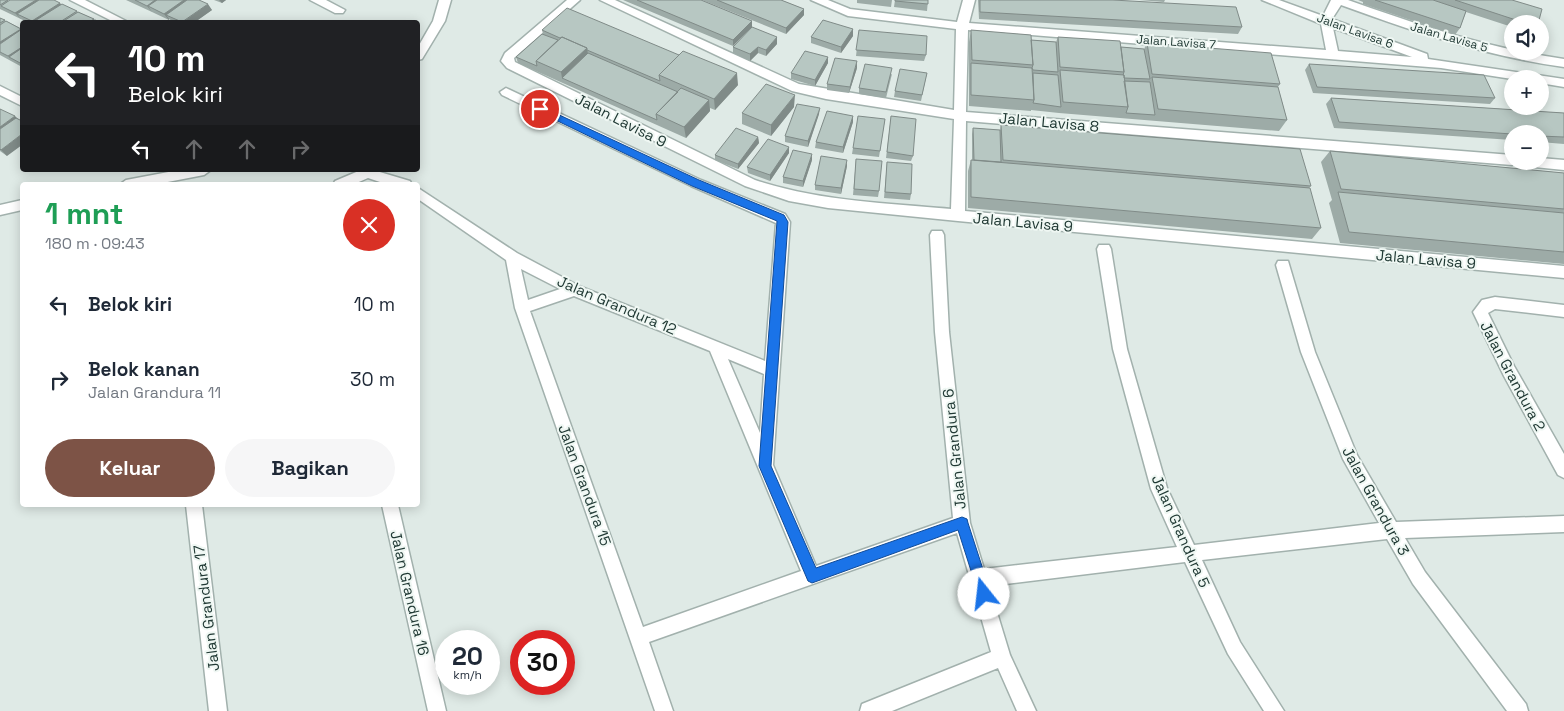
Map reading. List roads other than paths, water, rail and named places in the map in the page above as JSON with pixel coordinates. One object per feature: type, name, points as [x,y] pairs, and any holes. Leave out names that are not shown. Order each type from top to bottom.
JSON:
[{"type":"street","points":[[76,0],[118,20]]},
{"type":"street","points":[[316,0],[339,10]]},
{"type":"street","points":[[420,53],[439,21],[445,0]]},
{"type":"street","name":"Jalan Lavisa 9","points":[[574,0],[509,56],[507,61],[511,66],[750,183],[789,196],[828,203],[958,216],[1564,272]]},
{"type":"street","name":"Jalan Lavisa 8","points":[[606,0],[796,88],[826,95],[961,116],[1504,159]]},
{"type":"street","name":"Jalan Lavisa 7","points":[[817,0],[848,12],[962,26],[1333,54],[1441,64],[1504,74]]},
{"type":"street","points":[[958,216],[962,26],[969,0]]},
{"type":"street","name":"Jalan Lavisa 6","points":[[1268,0],[1441,64]]},
{"type":"street","points":[[1333,54],[1326,20],[1337,0]]},
{"type":"street","name":"Jalan Lavisa 5","points":[[1337,0],[1441,37],[1528,58],[1564,64]]},
{"type":"street","name":"Jalan Lavisa 7","points":[[1549,81],[1564,83]]},
{"type":"street","points":[[0,90],[20,101]]},
{"type":"street","points":[[506,92],[696,183],[780,218],[782,222],[773,371],[765,466]]},
{"type":"street","points":[[1549,164],[1564,165]]},
{"type":"street","points":[[142,182],[194,172]]},
{"type":"street","points":[[347,182],[367,173],[396,182]]},
{"type":"street","name":"Jalan Grandura 12","points":[[420,194],[512,257],[574,290],[716,346],[773,371]]},
{"type":"street","points":[[0,210],[20,205]]},
{"type":"street","name":"Jalan Grandura 6","points":[[937,235],[942,332],[962,523],[980,578],[1002,658],[1027,711]]},
{"type":"street","name":"Jalan Grandura 5","points":[[1104,249],[1120,349],[1159,489],[1234,648],[1275,711]]},
{"type":"street","name":"Jalan Grandura 15","points":[[512,257],[522,308],[664,711]]},
{"type":"street","name":"Jalan Grandura 3","points":[[1283,265],[1308,352],[1350,459],[1418,578],[1519,711]]},
{"type":"street","points":[[522,308],[574,290]]},
{"type":"street","name":"Jalan Grandura 2","points":[[1564,310],[1495,303],[1482,307],[1481,318],[1564,470]]},
{"type":"street","points":[[716,346],[812,576]]},
{"type":"street","name":"Jalan Grandura 17","points":[[194,507],[218,711]]},
{"type":"street","name":"Jalan Grandura 16","points":[[390,507],[436,711]]},
{"type":"street","points":[[639,637],[962,523]]},
{"type":"street","points":[[980,578],[1391,530],[1564,524]]},
{"type":"street","points":[[869,711],[1002,658]]}]
